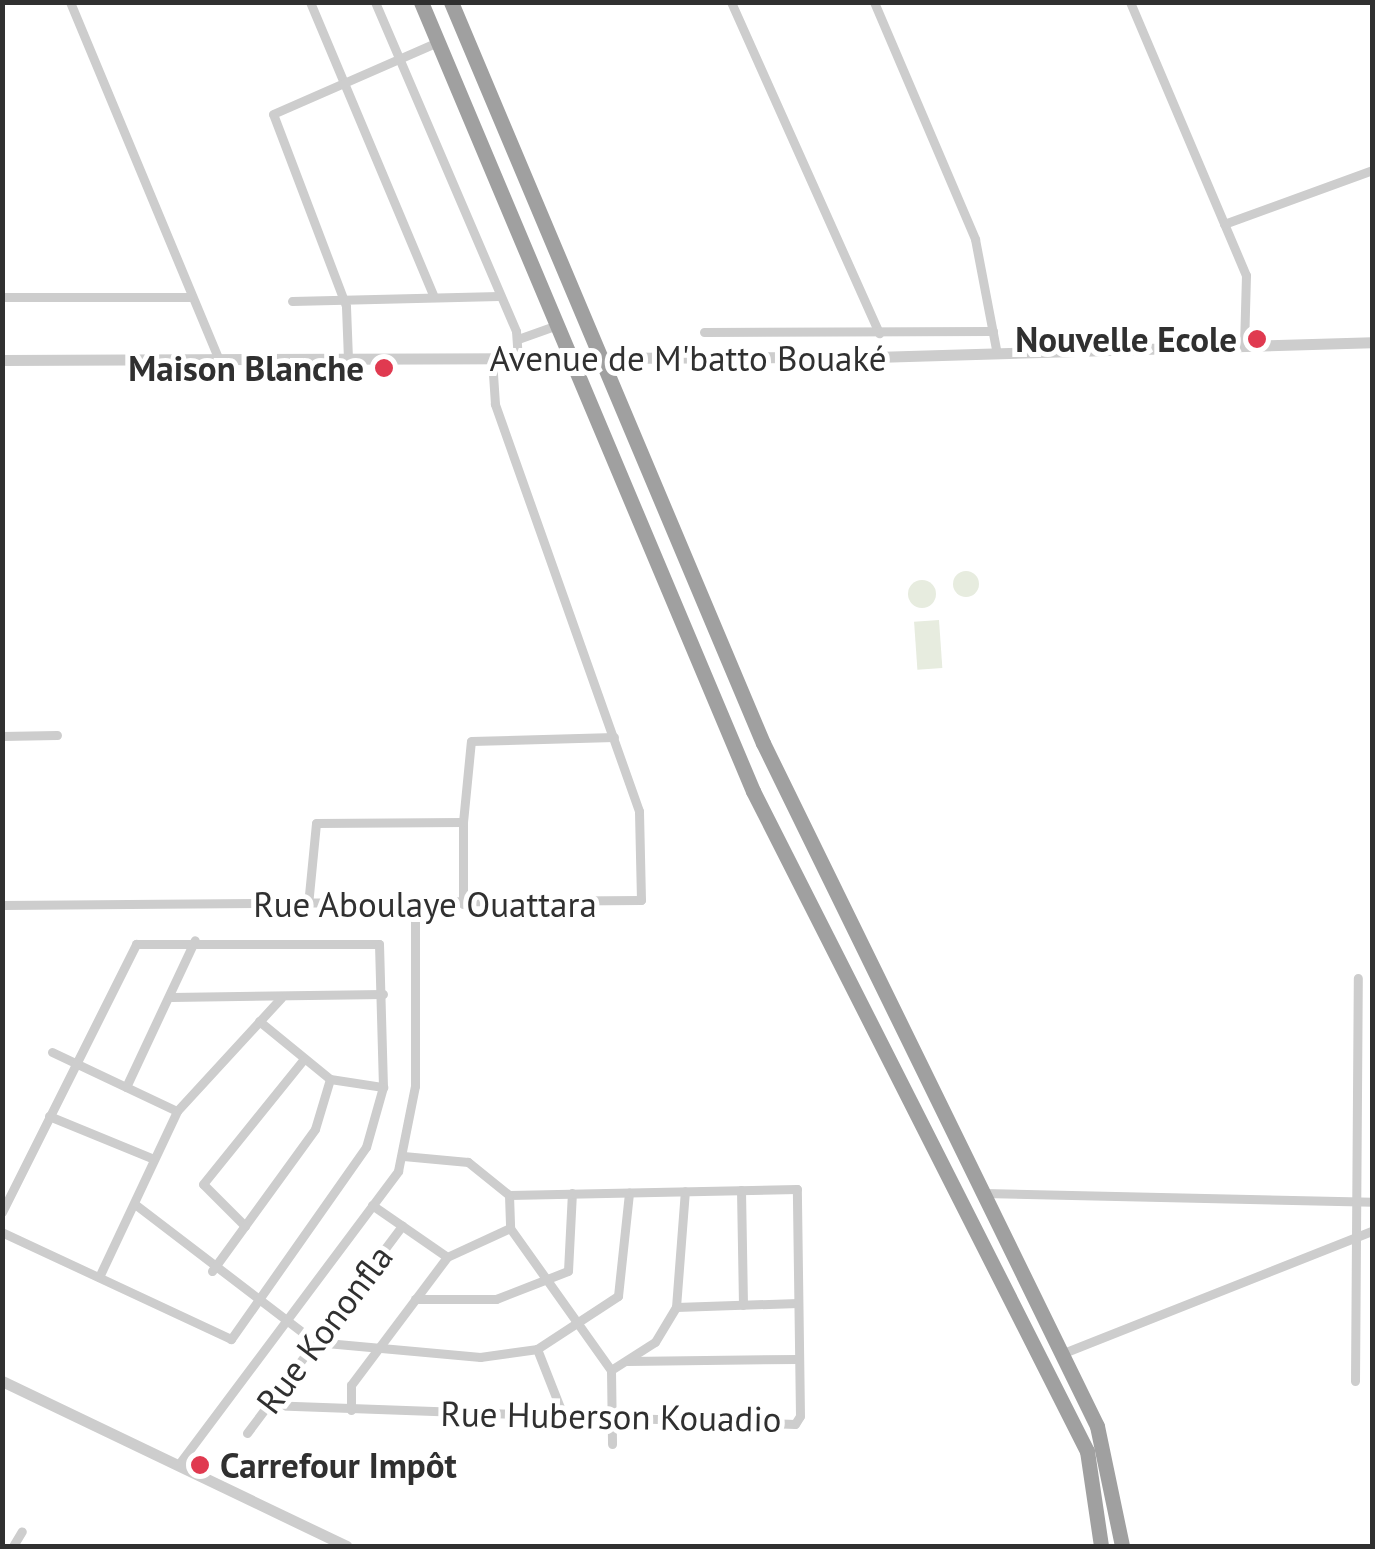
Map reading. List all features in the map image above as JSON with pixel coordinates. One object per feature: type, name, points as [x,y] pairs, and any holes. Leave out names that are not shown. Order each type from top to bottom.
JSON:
[{"type":"highway","points":[[421,2],[752,791],[1087,1451],[1106,1545]]},
{"type":"highway","points":[[451,2],[763,743],[1107,1452],[1122,1546]]},
{"type":"street","points":[[70,2],[218,358]]},
{"type":"street","points":[[310,2],[433,295]]},
{"type":"street","points":[[375,2],[518,339],[518,360]]},
{"type":"street","points":[[731,2],[878,332]]},
{"type":"street","points":[[874,2],[975,240],[997,354]]},
{"type":"street","points":[[1130,2],[1246,276],[1244,346]]},
{"type":"street","points":[[348,359],[342,298],[273,114],[438,42]]},
{"type":"street","points":[[1224,224],[1372,170]]},
{"type":"street","points":[[292,301],[500,296]]},
{"type":"street","points":[[2,298],[190,297]]},
{"type":"street","points":[[518,339],[558,324]]},
{"type":"street","points":[[704,332],[993,331]]},
{"type":"street","name":"Avenue de M'batto Bouaké","points":[[2,360],[604,360],[997,354],[1372,342]]},
{"type":"street","name":"Rue Aboulaye Ouattara","points":[[2,905],[640,900],[640,811],[496,404],[492,359]]},
{"type":"street","points":[[2,736],[57,735]]},
{"type":"street","points":[[463,904],[462,822],[471,741],[614,737]]},
{"type":"street","points":[[308,905],[316,823],[462,822]]},
{"type":"street","points":[[179,1464],[372,1205],[403,1156],[415,1086],[415,918]]},
{"type":"street","points":[[2,1212],[129,951],[146,940],[373,938],[383,994],[384,1087],[346,1185],[258,1303],[222,1340],[2,1232]]},
{"type":"street","points":[[126,1086],[195,940]]},
{"type":"street","points":[[1355,1381],[1358,978]]},
{"type":"street","points":[[170,997],[383,994]]},
{"type":"street","points":[[99,1277],[178,1112],[282,998]]},
{"type":"street","points":[[259,1021],[330,1079],[384,1087]]},
{"type":"street","points":[[52,1052],[178,1112]]},
{"type":"street","points":[[245,1226],[203,1184],[232,1137],[303,1060]]},
{"type":"street","points":[[212,1271],[315,1129],[330,1079]]},
{"type":"street","points":[[49,1116],[154,1158]]},
{"type":"street","points":[[403,1156],[468,1162],[510,1196],[510,1228],[554,1280],[612,1370],[612,1444]]},
{"type":"street","name":"Rue Huberson Kouadio","points":[[267,1405],[795,1424],[799,1359],[796,1189],[510,1196]]},
{"type":"street","points":[[740,1190],[743,1305]]},
{"type":"street","points":[[612,1370],[655,1342],[676,1307],[685,1191]]},
{"type":"street","points":[[136,1205],[212,1271],[315,1342],[375,1354],[538,1349],[584,1326],[618,1296],[628,1268],[628,1192]]},
{"type":"street","points":[[415,1299],[496,1300],[554,1280],[573,1256],[572,1194]]},
{"type":"street","points":[[983,1194],[1372,1202]]},
{"type":"street","points":[[372,1205],[447,1257]]},
{"type":"street","name":"Rue Kononfla","points":[[246,1432],[402,1226]]},
{"type":"street","points":[[351,1410],[351,1385],[447,1257],[510,1228]]},
{"type":"street","points":[[1061,1354],[1372,1231]]},
{"type":"street","points":[[676,1307],[798,1304]]},
{"type":"street","points":[[538,1349],[563,1414]]},
{"type":"street","points":[[626,1361],[799,1359]]},
{"type":"street","points":[[2,1381],[346,1546]]},
{"type":"street","points":[[13,1546],[22,1532]]},
{"type":"shaded area","points":[[966,571],[975,575],[979,584],[975,593],[966,597],[957,593],[953,584],[957,575]]},
{"type":"shaded area","points":[[922,580],[932,584],[936,594],[932,604],[922,608],[912,604],[908,594],[912,584]]},
{"type":"shaded area","points":[[939,620],[942,668],[917,670],[914,622]]},
{"type":"place","name":"Nouvelle Ecole","points":[[1257,339]]},
{"type":"place","name":"Maison Blanche","points":[[384,368]]},
{"type":"place","name":"Carrefour Impôt","points":[[200,1465]]}]
